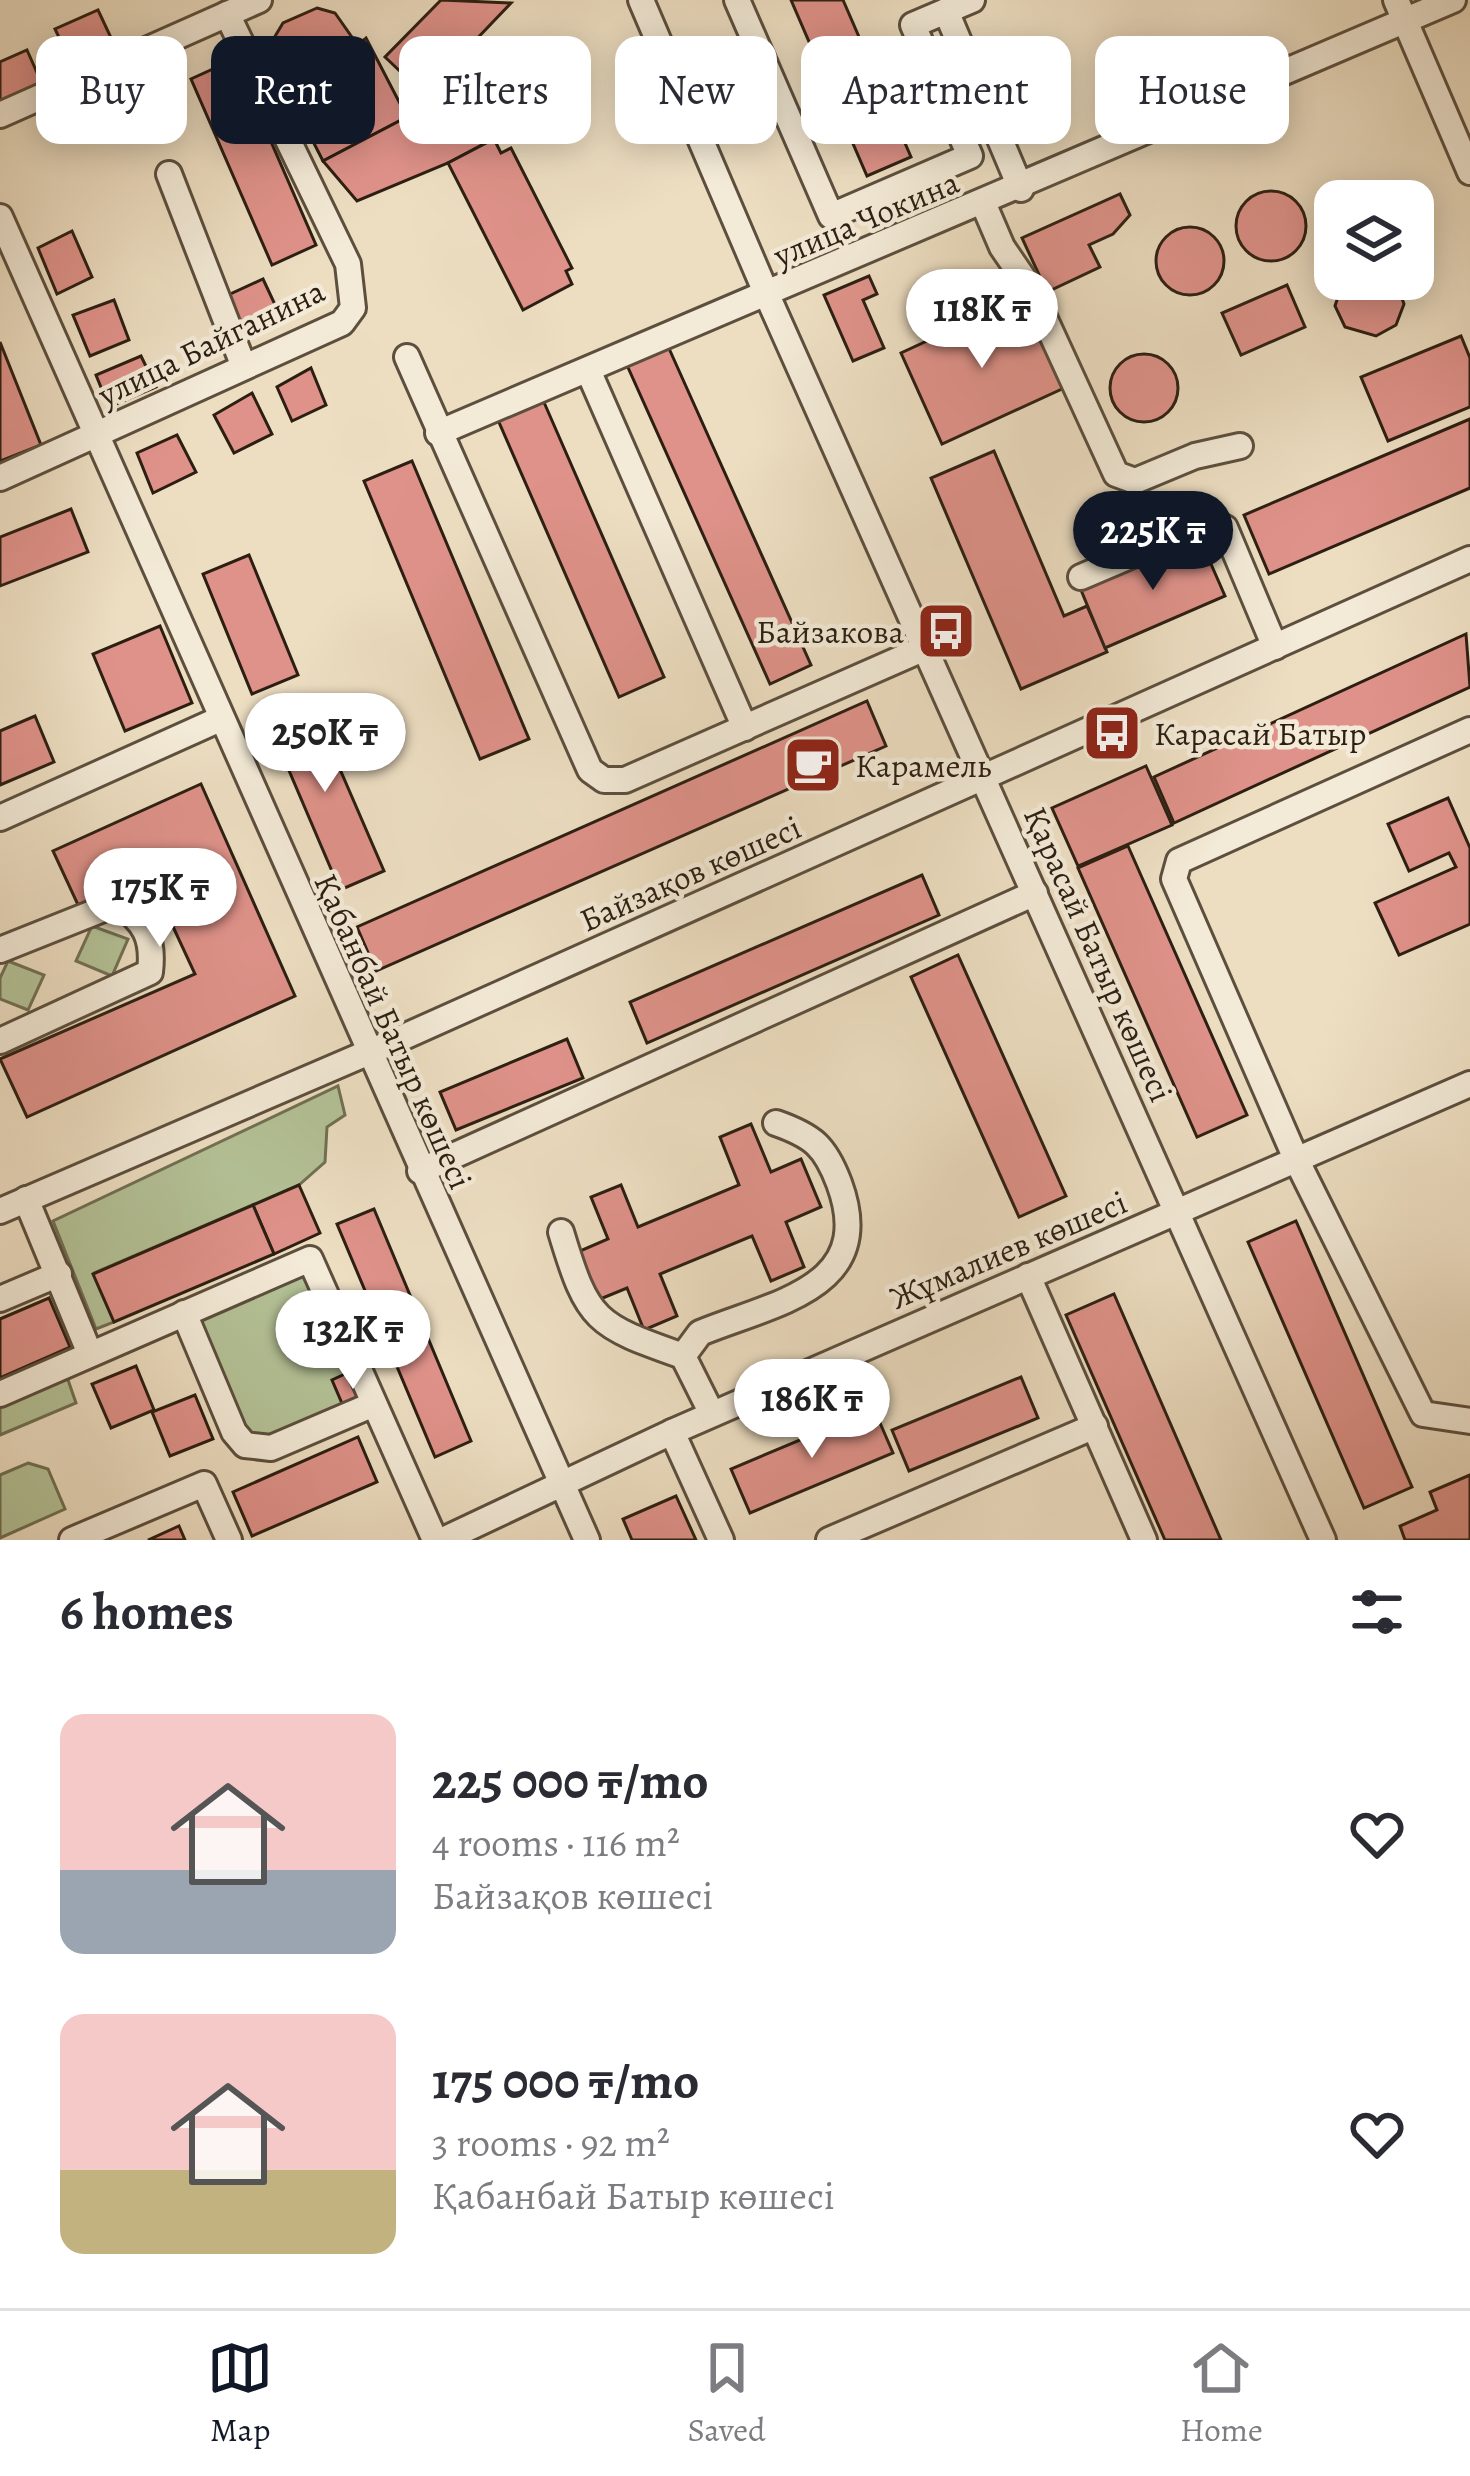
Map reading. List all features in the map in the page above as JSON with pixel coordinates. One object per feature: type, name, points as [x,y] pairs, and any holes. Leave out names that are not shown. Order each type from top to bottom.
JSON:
[{"type":"street","points":[[0,115],[259,0]]},
{"type":"street","name":"Қарасай Батыр көшесі","points":[[641,0],[766,296],[1323,1540]]},
{"type":"street","points":[[737,0],[831,216],[970,156],[914,25],[972,0]]},
{"type":"street","name":"улица Чокина","points":[[438,433],[1021,189],[1401,10],[1453,0]]},
{"type":"street","points":[[1401,10],[1470,172]]},
{"type":"street","points":[[946,11],[1021,189]]},
{"type":"street","name":"улица Байганина","points":[[0,478],[342,322],[353,308],[348,264],[227,14]]},
{"type":"street","points":[[169,174],[244,367]]},
{"type":"street","points":[[984,205],[1002,247],[1032,291],[1116,474],[1135,481],[1196,456],[1240,446]]},
{"type":"street","name":"Қабанбай Батыр көшесі","points":[[0,217],[587,1540]]},
{"type":"street","points":[[406,357],[590,770],[604,780],[626,780],[925,648]]},
{"type":"street","points":[[588,370],[745,728]]},
{"type":"street","points":[[1081,577],[1210,522],[1225,528],[1275,647]]},
{"type":"street","name":"Байзақов көшесі","points":[[0,1211],[367,1053],[1470,559]]},
{"type":"street","points":[[0,818],[220,719]]},
{"type":"street","points":[[1470,730],[1179,861],[1174,879],[1296,1159],[1423,1414],[1470,1421]]},
{"type":"street","points":[[420,1171],[1035,893]]},
{"type":"street","points":[[0,950],[118,903],[142,920],[153,949],[150,972],[0,1041]]},
{"type":"street","name":"Жұмалиев көшесі","points":[[439,1540],[712,1414],[1470,1084]]},
{"type":"street","points":[[682,1356],[700,1333],[823,1282],[850,1240],[850,1212],[826,1149],[809,1134],[776,1123]]},
{"type":"street","points":[[26,1199],[90,1354]]},
{"type":"street","points":[[561,1232],[589,1310],[628,1336],[682,1356],[712,1414]]},
{"type":"street","points":[[0,1394],[310,1259],[439,1540]]},
{"type":"street","points":[[0,1300],[58,1274]]},
{"type":"street","points":[[1028,1276],[1144,1540]]},
{"type":"street","points":[[184,1313],[234,1432],[245,1445],[271,1448],[374,1404]]},
{"type":"street","points":[[830,1540],[1095,1426]]},
{"type":"street","points":[[672,1432],[722,1540]]},
{"type":"street","points":[[72,1540],[204,1484],[230,1540]]},
{"type":"green space","points":[[92,926],[128,939],[112,976],[76,961]]},
{"type":"green space","points":[[8,961],[44,975],[28,1010],[0,999],[0,978]]},
{"type":"green space","points":[[338,1086],[345,1115],[327,1127],[325,1162],[299,1185],[94,1273],[114,1322],[96,1329],[53,1221]]},
{"type":"green space","points":[[310,1259],[374,1404],[245,1445],[184,1313]]},
{"type":"green space","points":[[67,1377],[76,1403],[0,1435],[0,1405]]},
{"type":"green space","points":[[28,1463],[48,1469],[65,1509],[0,1538],[0,1475]]},
{"type":"building","points":[[441,0],[511,3],[479,36],[406,36]]},
{"type":"building","points":[[791,0],[843,0],[859,36],[807,36]]},
{"type":"building","points":[[317,8],[335,13],[351,36],[275,36],[283,23]]},
{"type":"building","points":[[98,10],[110,36],[58,36],[55,29]]},
{"type":"building","points":[[399,43],[399,70],[385,57]]},
{"type":"building","points":[[27,50],[36,70],[36,87],[0,102],[0,62]]},
{"type":"building","points":[[375,55],[399,102],[399,121],[375,134]]},
{"type":"building","points":[[211,70],[211,125],[191,79]]},
{"type":"building","points":[[399,121],[399,144],[484,144],[357,201],[323,161],[355,144],[375,144],[375,134]]},
{"type":"building","points":[[219,144],[272,144],[316,245],[272,265]]},
{"type":"building","points":[[314,144],[355,144],[323,161]]},
{"type":"building","points":[[484,144],[496,144],[501,153],[511,148],[572,268],[566,271],[572,284],[523,310],[448,163]]},
{"type":"building","points":[[853,144],[905,144],[911,157],[867,176]]},
{"type":"building","points":[[1271,191],[1295,202],[1306,226],[1295,250],[1271,261],[1247,250],[1236,226],[1247,202]]},
{"type":"building","points":[[1120,194],[1130,215],[1113,234],[1089,245],[1100,267],[1047,292],[1022,238]]},
{"type":"building","points":[[1190,227],[1214,237],[1224,261],[1214,285],[1190,295],[1166,285],[1156,261],[1166,237]]},
{"type":"building","points":[[72,231],[92,277],[57,294],[38,248]]},
{"type":"building","points":[[869,276],[877,294],[863,300],[884,348],[853,361],[824,295]]},
{"type":"building","points":[[263,279],[278,311],[240,327],[226,296]]},
{"type":"building","points":[[1287,285],[1305,327],[1241,355],[1222,313]]},
{"type":"building","points":[[1022,297],[1064,388],[942,444],[901,353]]},
{"type":"building","points":[[114,300],[129,340],[90,356],[73,315]]},
{"type":"building","points":[[1337,300],[1403,300],[1404,304],[1396,325],[1376,336],[1345,327],[1335,306]]},
{"type":"building","points":[[1461,336],[1470,358],[1470,407],[1388,441],[1361,377]]},
{"type":"building","points":[[0,342],[41,445],[0,461]]},
{"type":"building","points":[[667,344],[811,665],[770,684],[626,363]]},
{"type":"building","points":[[1144,354],[1168,364],[1178,388],[1168,412],[1144,422],[1120,412],[1110,388],[1120,364]]},
{"type":"building","points":[[141,356],[156,387],[109,407],[96,375]]},
{"type":"building","points":[[311,368],[326,405],[292,421],[277,387]]},
{"type":"building","points":[[252,393],[272,434],[234,453],[214,415]]},
{"type":"building","points":[[543,400],[664,677],[619,697],[498,420]]},
{"type":"building","points":[[1470,419],[1470,488],[1269,574],[1244,515]]},
{"type":"building","points":[[177,435],[196,472],[153,493],[137,453]]},
{"type":"building","points":[[994,451],[1064,616],[1087,606],[1107,652],[1021,689],[931,478]]},
{"type":"building","points":[[412,461],[529,739],[480,759],[364,481]]},
{"type":"building","points":[[71,509],[88,552],[0,586],[0,537]]},
{"type":"building","points":[[1200,539],[1225,596],[1105,648],[1081,590]]},
{"type":"building","points":[[249,555],[298,675],[252,694],[203,574]]},
{"type":"building","points":[[160,626],[192,703],[125,731],[93,654]]},
{"type":"building","points":[[1466,634],[1470,687],[1174,823],[1154,777]]},
{"type":"building","points":[[310,700],[384,871],[340,890],[267,719]]},
{"type":"building","points":[[867,701],[886,746],[376,971],[357,927]]},
{"type":"building","points":[[35,716],[54,762],[0,785],[0,731]]},
{"type":"building","points":[[1146,766],[1172,825],[1078,866],[1052,808]]},
{"type":"building","points":[[201,784],[295,996],[27,1117],[0,1059],[195,974],[149,875],[79,907],[53,851]]},
{"type":"building","points":[[1448,798],[1470,848],[1470,924],[1399,955],[1375,903],[1456,867],[1449,853],[1409,871],[1388,824]]},
{"type":"building","points":[[1128,846],[1247,1115],[1197,1137],[1078,868]]},
{"type":"building","points":[[922,875],[939,915],[647,1043],[630,1002]]},
{"type":"building","points":[[958,955],[1066,1196],[1019,1217],[911,977]]},
{"type":"building","points":[[567,1039],[583,1078],[456,1130],[440,1092]]},
{"type":"building","points":[[751,1124],[771,1172],[801,1159],[821,1207],[786,1222],[804,1267],[771,1281],[752,1236],[660,1274],[677,1316],[644,1330],[627,1288],[593,1302],[573,1254],[608,1239],[591,1197],[621,1185],[638,1227],[739,1185],[720,1137]]},
{"type":"building","points":[[299,1185],[320,1233],[274,1254],[253,1205]]},
{"type":"building","points":[[253,1205],[274,1254],[114,1322],[93,1274]]},
{"type":"building","points":[[374,1209],[471,1441],[435,1457],[337,1224]]},
{"type":"building","points":[[1296,1221],[1412,1487],[1364,1508],[1248,1242]]},
{"type":"building","points":[[1114,1294],[1221,1540],[1165,1540],[1066,1315]]},
{"type":"building","points":[[49,1298],[70,1347],[0,1378],[0,1319]]},
{"type":"building","points":[[136,1366],[154,1410],[111,1428],[92,1384]]},
{"type":"building","points":[[358,1368],[374,1404],[347,1415],[332,1380]]},
{"type":"building","points":[[1021,1377],[1038,1418],[909,1471],[892,1430]]},
{"type":"building","points":[[195,1395],[213,1439],[170,1456],[152,1412]]},
{"type":"building","points":[[874,1409],[893,1453],[750,1513],[731,1469]]},
{"type":"building","points":[[358,1437],[377,1482],[252,1536],[233,1492]]},
{"type":"building","points":[[1470,1475],[1470,1540],[1405,1540],[1400,1526],[1437,1510],[1430,1492]]},
{"type":"building","points":[[676,1496],[696,1540],[632,1540],[623,1519]]},
{"type":"building","points":[[179,1526],[185,1540],[148,1540]]},
{"type":"place","name":"Байзакова","points":[[946,631]]},
{"type":"place","name":"Карасай Батыр","points":[[1112,733]]},
{"type":"place","name":"Карамель","points":[[813,765]]}]
